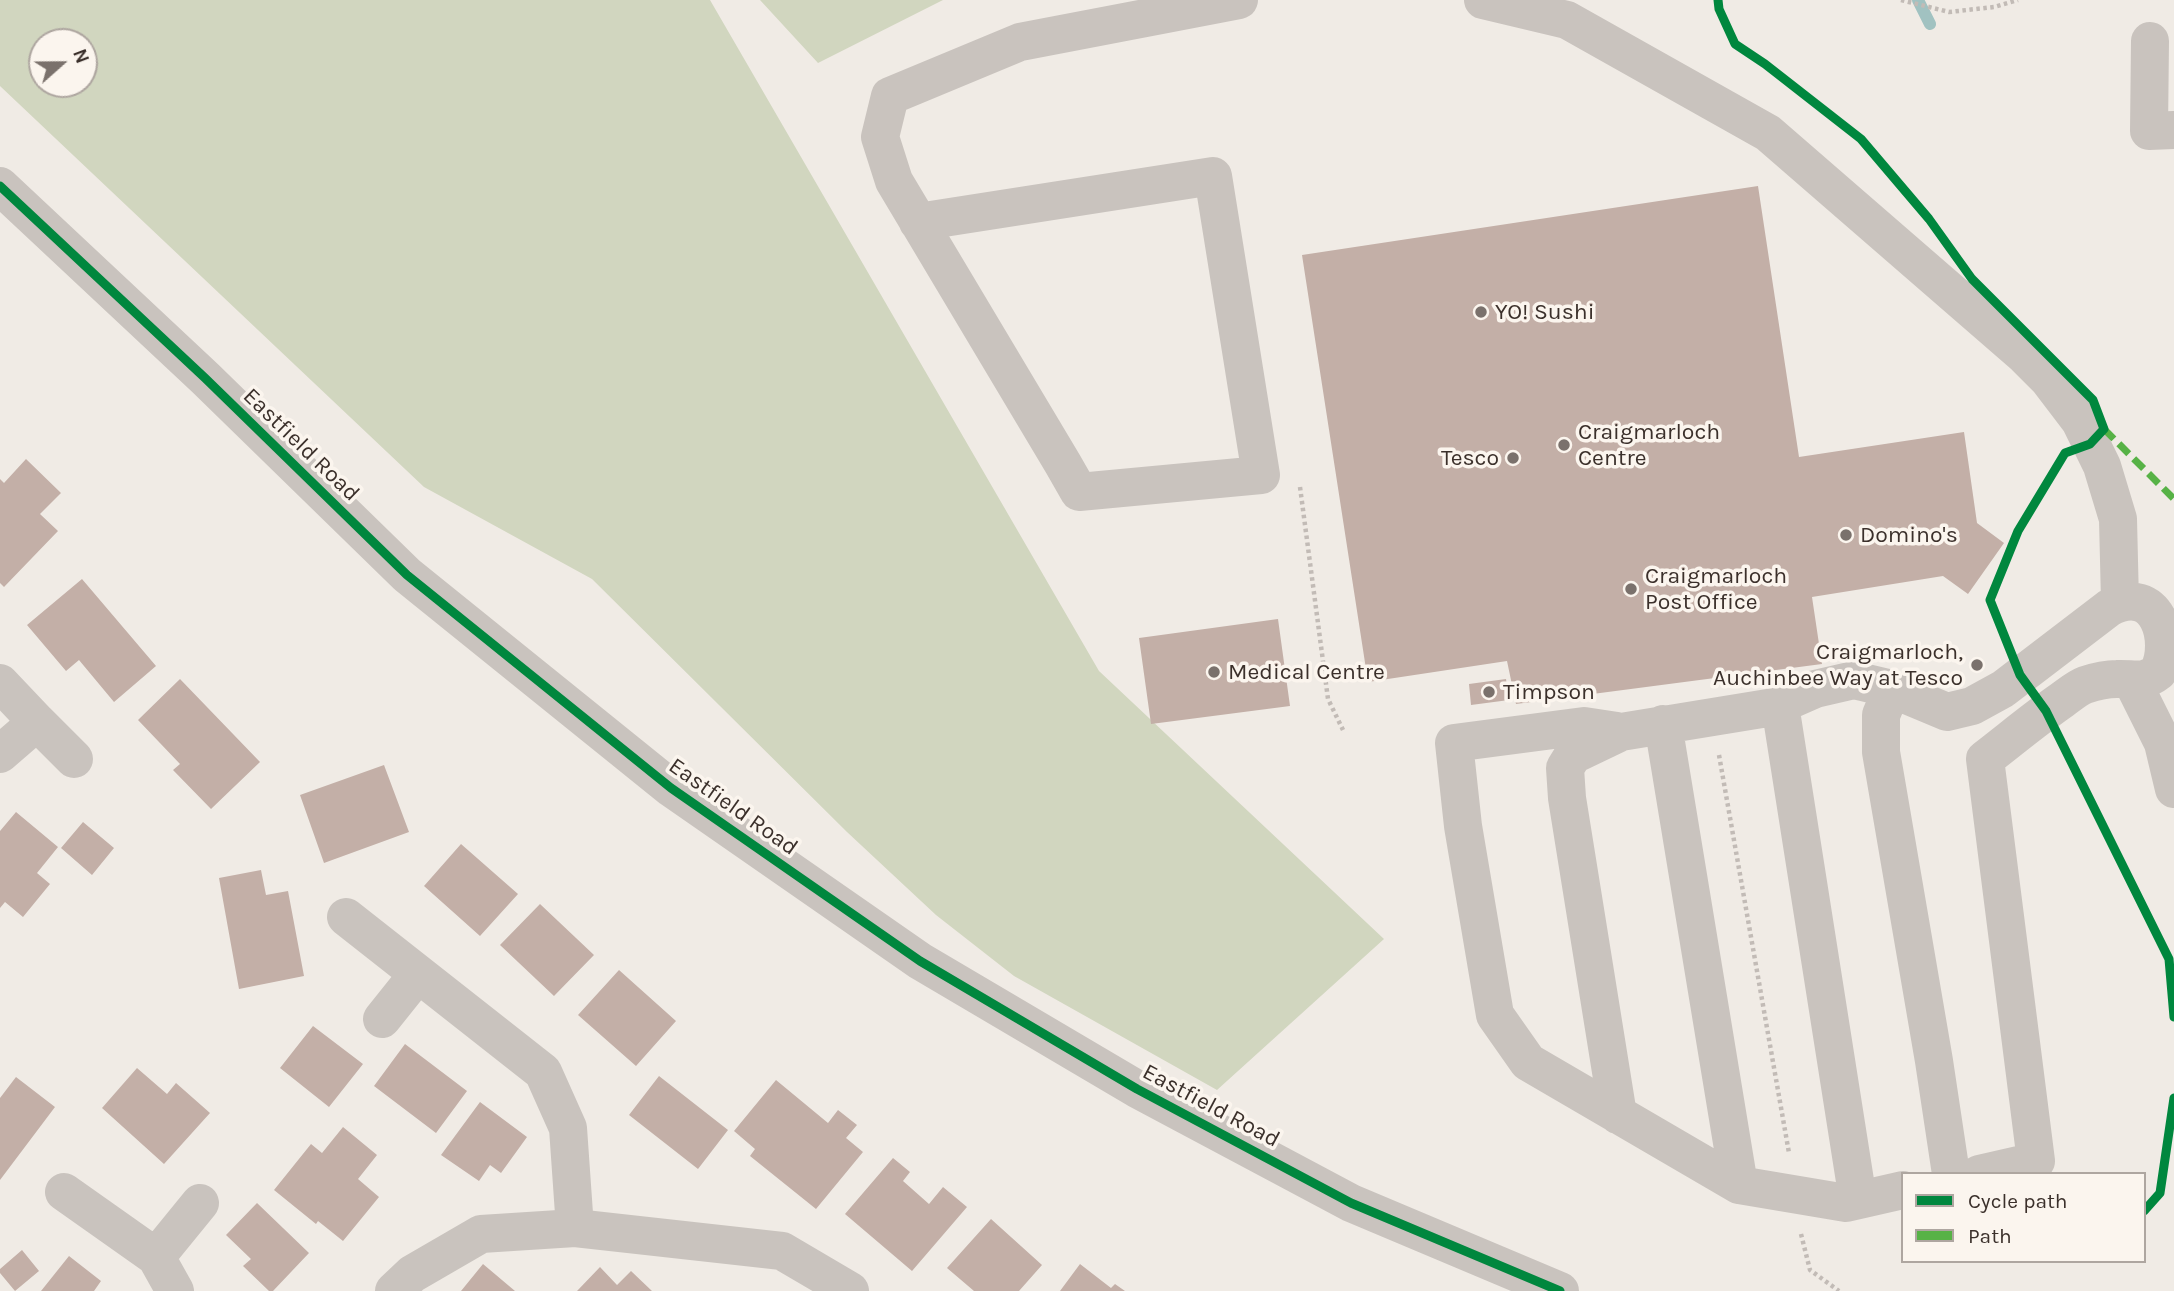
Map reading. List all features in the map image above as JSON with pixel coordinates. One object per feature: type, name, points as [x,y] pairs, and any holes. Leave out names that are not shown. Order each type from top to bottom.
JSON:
[{"type":"street","points":[[918,222],[1213,176],[1261,475],[1079,492],[918,222],[894,181],[880,137],[890,96],[1020,42],[1239,0]]},
{"type":"street","points":[[1483,0],[1567,20],[1769,133],[2048,379],[2080,421],[2102,466],[2118,519],[2110,610],[2095,629],[2093,646],[2098,661],[2106,670],[2125,680],[2163,743],[2174,789]]},
{"type":"street","points":[[2150,41],[2149,131],[2174,130]]},
{"type":"street","name":"Eastfield Road","points":[[0,186],[205,379],[407,575],[671,788],[920,961],[1137,1089],[1351,1203],[1560,1291]]},
{"type":"street","points":[[1618,1115],[1567,799],[1565,768],[1573,755],[1621,732],[1780,705],[1815,689],[1854,680],[1892,689],[1947,712],[1972,706],[2003,690],[2110,610],[2132,600],[2146,602],[2161,612],[2173,630],[2173,645],[2168,662],[2158,673],[2144,679],[2084,685],[1985,759],[2036,1161],[1988,1172]]},
{"type":"street","points":[[0,683],[74,759]]},
{"type":"street","points":[[1892,689],[1880,726],[1881,752],[1951,1172]]},
{"type":"street","points":[[1780,705],[1858,1200]]},
{"type":"street","points":[[0,754],[37,722]]},
{"type":"street","points":[[1663,724],[1739,1185]]},
{"type":"street","points":[[1621,732],[1584,726],[1454,743],[1463,826],[1494,1014],[1528,1062],[1739,1185],[1846,1203],[1901,1190]]},
{"type":"street","points":[[346,917],[543,1072],[568,1128],[575,1228]]},
{"type":"street","points":[[382,1019],[418,974]]},
{"type":"street","points":[[64,1192],[156,1257],[175,1291]]},
{"type":"street","points":[[156,1257],[200,1203]]},
{"type":"street","points":[[394,1291],[412,1274],[481,1234],[575,1228],[782,1251],[850,1291]]},
{"type":"path","points":[[1901,0],[1949,12],[1994,7],[2018,0]]},
{"type":"path","points":[[1299,481],[1328,699],[1343,730]]},
{"type":"path","points":[[1712,716],[1801,1235],[1810,1270],[1839,1291]]},
{"type":"green space","points":[[0,0],[710,0],[1099,671],[1384,939],[1217,1090],[1014,976],[936,915],[847,832],[592,579],[424,487],[0,86]]},
{"type":"green space","points":[[760,0],[943,0],[818,63]]},
{"type":"building","name":"Craigmarloch Centre","points":[[1758,186],[1799,457],[1964,432],[1977,523],[2004,543],[1968,594],[1943,576],[1812,597],[1822,664],[1516,704],[1507,661],[1368,682],[1302,255]]},
{"type":"building","points":[[26,459],[61,493],[40,514],[58,531],[4,587],[0,583],[0,479],[4,483]]},
{"type":"building","points":[[82,579],[156,666],[114,702],[79,660],[66,671],[27,625]]},
{"type":"building","name":"Medical Centre","points":[[1278,619],[1290,706],[1151,724],[1139,638]]},
{"type":"building","points":[[180,679],[260,762],[211,809],[173,770],[180,764],[138,720]]},
{"type":"building","name":"Timpson","points":[[1506,679],[1509,700],[1471,705],[1469,684]]},
{"type":"building","points":[[384,765],[409,832],[324,863],[300,795]]},
{"type":"building","points":[[16,812],[58,847],[37,873],[50,884],[23,917],[5,902],[0,908],[0,831]]},
{"type":"building","points":[[83,822],[114,848],[92,875],[61,848]]},
{"type":"building","points":[[461,844],[518,894],[480,936],[424,886]]},
{"type":"building","points":[[261,870],[266,895],[288,891],[304,976],[239,989],[219,878]]},
{"type":"building","points":[[540,904],[594,955],[554,996],[500,945]]},
{"type":"building","points":[[619,970],[676,1021],[636,1066],[578,1015]]},
{"type":"building","points":[[313,1026],[363,1064],[329,1107],[280,1068]]},
{"type":"building","points":[[405,1044],[467,1091],[436,1133],[374,1086]]},
{"type":"building","points":[[137,1068],[167,1094],[176,1083],[210,1113],[164,1164],[102,1108]]},
{"type":"building","points":[[659,1076],[728,1130],[698,1169],[629,1115]]},
{"type":"building","points":[[16,1077],[55,1107],[0,1180],[0,1098]]},
{"type":"building","points":[[776,1080],[828,1123],[838,1110],[857,1125],[846,1138],[863,1152],[816,1209],[750,1156],[755,1149],[734,1131]]},
{"type":"building","points":[[480,1102],[527,1137],[501,1173],[490,1165],[479,1181],[441,1155]]},
{"type":"building","points":[[343,1127],[377,1155],[358,1179],[379,1197],[343,1241],[318,1221],[316,1224],[274,1190],[311,1144],[322,1153]]},
{"type":"building","points":[[893,1158],[910,1172],[903,1181],[929,1204],[943,1187],[967,1207],[912,1271],[845,1214]]},
{"type":"building","points":[[257,1203],[309,1253],[273,1291],[269,1291],[243,1266],[251,1259],[226,1235]]},
{"type":"building","points":[[991,1219],[1042,1265],[1019,1291],[974,1291],[947,1268]]},
{"type":"building","points":[[22,1250],[39,1271],[15,1291],[0,1273],[0,1269]]},
{"type":"building","points":[[69,1256],[101,1281],[94,1291],[41,1291]]},
{"type":"building","points":[[483,1264],[515,1291],[461,1291]]},
{"type":"building","points":[[1080,1264],[1111,1288],[1115,1284],[1125,1291],[1060,1291]]},
{"type":"building","points":[[600,1267],[617,1285],[631,1271],[652,1291],[577,1291]]},
{"type":"waterway","points":[[1918,0],[1930,24]]},
{"type":"marked path","points":[[2104,429],[2174,499]]},
{"type":"cycle path","points":[[1718,0],[1719,9],[1735,44],[1861,139],[1929,219],[1972,279],[2093,400],[2104,429],[2090,444],[2065,453],[2018,531],[1990,600],[2020,675],[2046,711],[2169,959],[2174,1017]]},
{"type":"cycle path","points":[[0,186],[205,378],[407,575],[671,788],[920,961],[1137,1089],[1351,1203],[1560,1291]]},
{"type":"cycle path","points":[[2146,1209],[2160,1193],[2174,1098]]},
{"type":"place","name":"YO! Sushi","points":[[1481,312]]},
{"type":"place","name":"Craigmarloch Centre","points":[[1564,445]]},
{"type":"place","name":"Tesco","points":[[1513,458]]},
{"type":"place","name":"Domino's","points":[[1846,535]]},
{"type":"place","name":"Craigmarloch Post Office","points":[[1631,589]]},
{"type":"place","name":"Craigmarloch, Auchinbee Way at Tesco","points":[[1977,665]]},
{"type":"place","name":"Medical Centre","points":[[1214,672]]},
{"type":"place","name":"Timpson","points":[[1489,692]]}]
